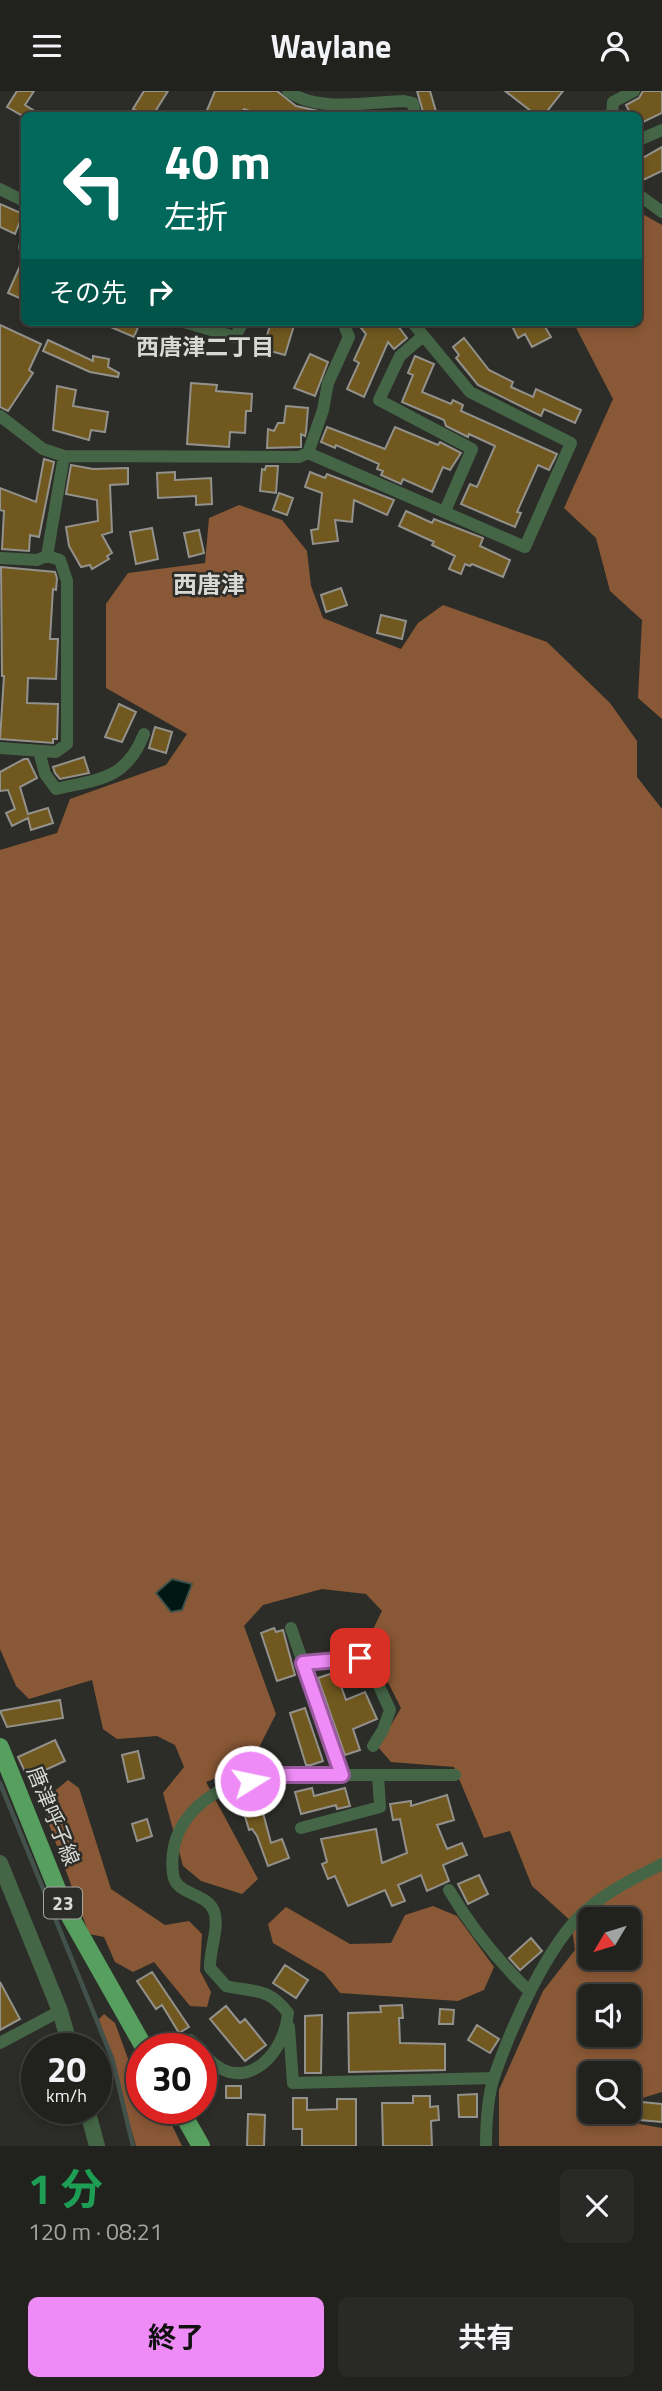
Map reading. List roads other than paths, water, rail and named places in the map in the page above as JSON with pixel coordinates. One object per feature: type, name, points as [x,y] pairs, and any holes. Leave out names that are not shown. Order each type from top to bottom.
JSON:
[{"type":"main road","name":"唐津呼子線","points":[[0,1747],[63,1904],[136,2033]]},
{"type":"main road","points":[[189,2124],[201,2146]]},
{"type":"street","points":[[288,91],[307,101],[326,103],[404,96],[413,103],[414,112]]},
{"type":"street","points":[[612,112],[613,102],[634,91]]},
{"type":"street","points":[[642,139],[662,130]]},
{"type":"street","points":[[0,190],[21,200]]},
{"type":"street","points":[[642,197],[662,212]]},
{"type":"street","points":[[198,326],[235,337],[241,326]]},
{"type":"street","points":[[308,453],[323,409],[328,383],[349,338],[344,326]]},
{"type":"street","points":[[0,417],[43,449],[64,456],[299,457],[308,453],[525,547],[571,443],[470,392],[415,326]]},
{"type":"street","points":[[423,336],[400,356],[379,400],[472,449],[446,511]]},
{"type":"street","points":[[47,556],[64,456]]},
{"type":"street","points":[[0,558],[37,560],[47,556],[60,560],[67,581],[67,744],[56,752],[0,748]]},
{"type":"street","points":[[39,751],[46,774],[56,789],[109,777],[135,757],[144,734]]},
{"type":"street","points":[[291,1628],[342,1775]]},
{"type":"street","points":[[303,1663],[360,1658],[373,1673],[390,1710],[383,1730],[373,1746]]},
{"type":"street","points":[[454,1775],[269,1775],[231,1787],[197,1804],[179,1829],[174,1845],[173,1877],[180,1887],[198,1895],[212,1907],[216,1917],[209,1957],[210,1968],[218,1980],[226,1986],[266,1991],[278,1999],[288,2013],[292,2083],[494,2078]]},
{"type":"street","points":[[301,1828],[380,1807],[378,1775]]},
{"type":"street","points":[[0,1863],[66,2033]]},
{"type":"street","points":[[486,2146],[485,2121],[494,2078],[530,1993],[565,1935],[583,1913],[616,1888],[662,1864]]},
{"type":"street","points":[[449,1890],[476,1933],[499,1962],[530,1993]]},
{"type":"street","points":[[0,2043],[60,2011]]},
{"type":"street","points":[[217,2066],[228,2072],[243,2074],[258,2068],[275,2051],[286,2031],[288,2013]]},
{"type":"street","points":[[91,2124],[97,2146]]},
{"type":"water","points":[[172,1579],[192,1584],[182,1610],[171,1612],[156,1593]]},
{"type":"waterway","points":[[0,1783],[112,2058],[133,2146]]},
{"type":"district","name":"西唐津二丁目","points":[[205,347]]},
{"type":"district","name":"西唐津","points":[[209,585]]}]
